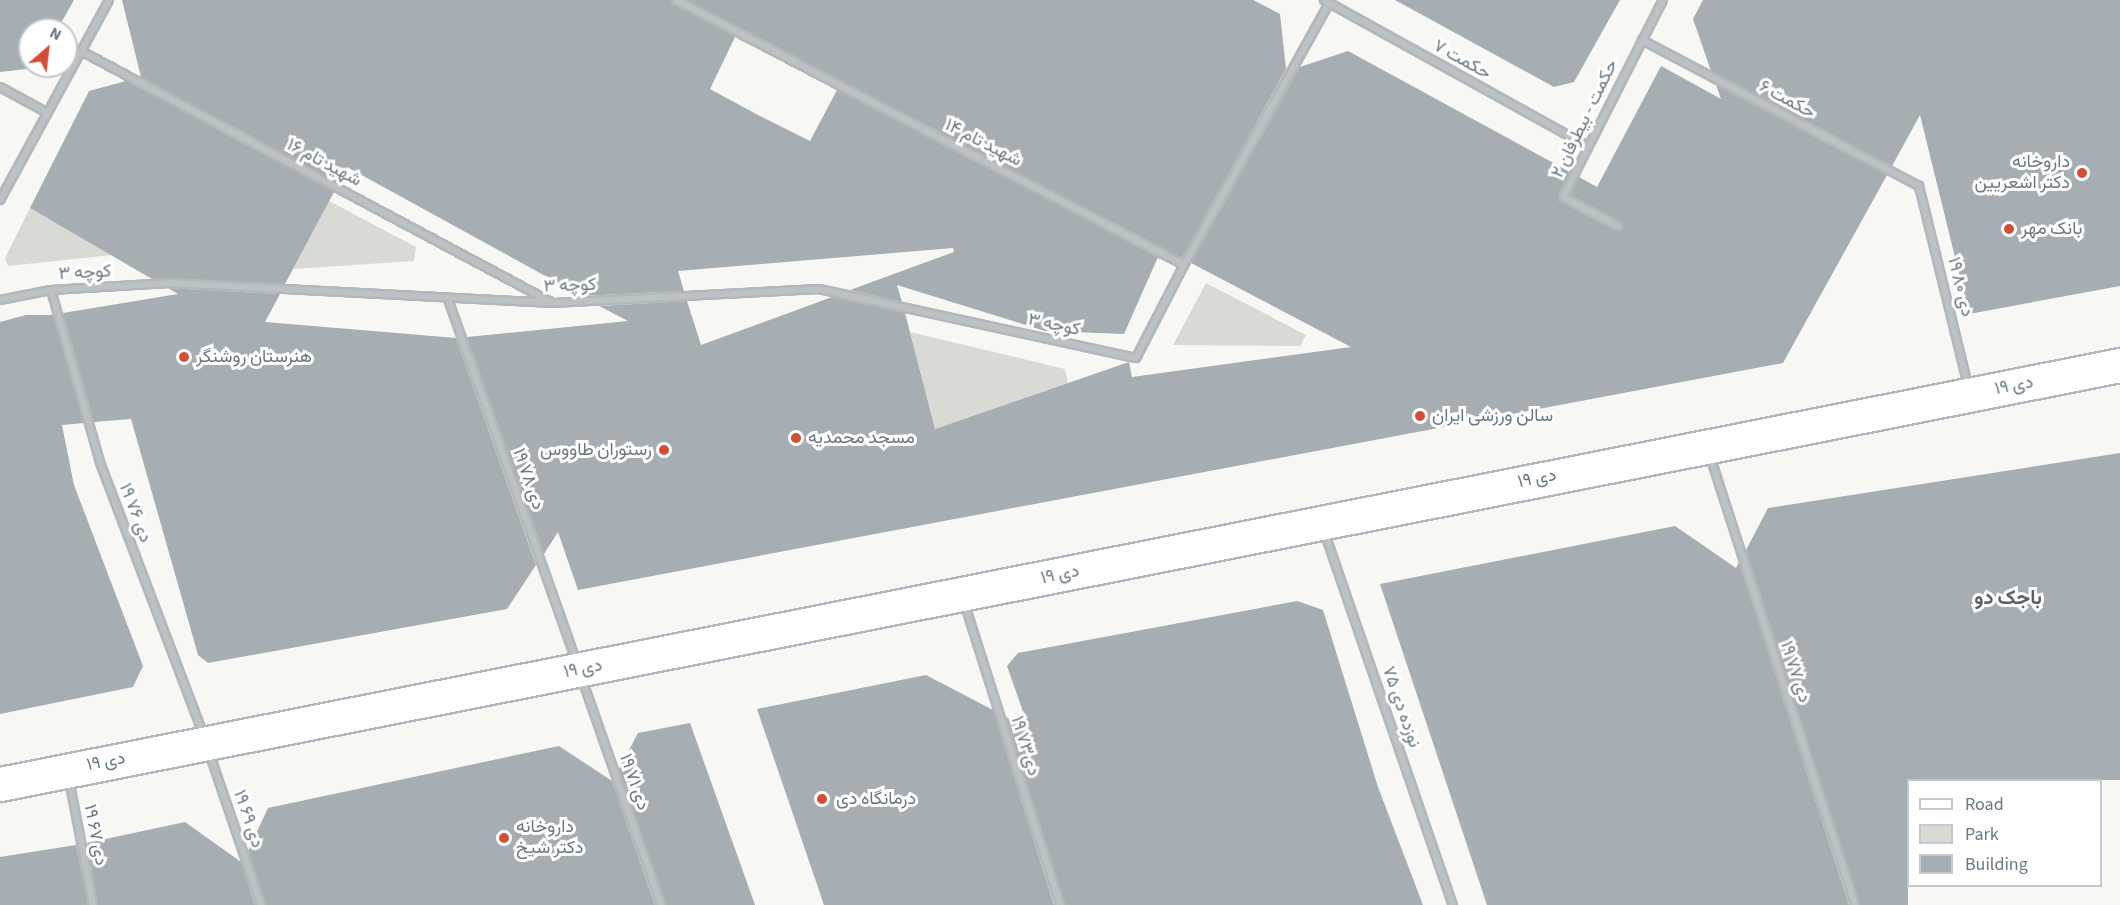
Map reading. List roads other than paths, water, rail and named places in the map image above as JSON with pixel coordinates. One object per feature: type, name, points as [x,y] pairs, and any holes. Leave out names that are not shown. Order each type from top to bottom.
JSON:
[{"type":"main road","name":"۱۹ دی","points":[[0,784],[579,669],[963,597],[1320,519],[1707,447],[2120,365]]},
{"type":"street","points":[[0,200],[108,0]]},
{"type":"street","name":"شهید تام ۱۴","points":[[676,0],[1184,265]]},
{"type":"street","name":"حکمت - بیطرفان ۲","points":[[1618,226],[1563,197],[1663,0]]},
{"type":"street","points":[[1184,265],[1326,1]]},
{"type":"street","name":"حکمت ۷","points":[[1326,1],[1587,146]]},
{"type":"street","name":"حکمت ۶","points":[[1642,40],[1919,186]]},
{"type":"street","name":"شهید تام ۱۶","points":[[81,51],[552,303]]},
{"type":"street","points":[[0,87],[46,112]]},
{"type":"street","name":"۱۹ دی ۸۰","points":[[1919,186],[1971,394]]},
{"type":"street","name":"کوچه ۳","points":[[0,300],[51,290],[170,283],[552,303],[819,289],[1136,358],[1184,265]]},
{"type":"street","name":"۱۹ دی ۷۶","points":[[51,290],[101,465],[206,742]]},
{"type":"street","name":"۱۹ دی ۷۸","points":[[448,299],[579,669]]},
{"type":"street","name":"۱۹ دی ۷۷","points":[[1707,447],[1855,905]]},
{"type":"street","name":"نوزده دی ۷۵","points":[[1320,519],[1453,905]]},
{"type":"street","name":"۱۹ دی۷۳","points":[[963,597],[1060,905]]},
{"type":"street","name":"۱۹ دی ۷۱","points":[[579,669],[661,905]]},
{"type":"street","name":"۱۹ دی ۶۹","points":[[206,742],[261,905]]},
{"type":"street","name":"۱۹ دی ۶۷","points":[[67,770],[93,905]]},
{"type":"place","name":"داروخانه دکتر اشعریین","points":[[2082,173]]},
{"type":"place","name":"بانک مهر","points":[[2009,229]]},
{"type":"place","name":"هنرستان روشنگر","points":[[184,357]]},
{"type":"place","name":"سالن ورزشی ایران","points":[[1420,416]]},
{"type":"place","name":"مسجد محمدیه","points":[[796,438]]},
{"type":"place","name":"رستوران طاووس","points":[[664,450]]},
{"type":"place","name":"درمانگاه دی","points":[[822,799]]},
{"type":"place","name":"داروخانه دکتر شیخ","points":[[504,838]]},
{"type":"district","name":"باجک دو","points":[[2008,598]]}]
